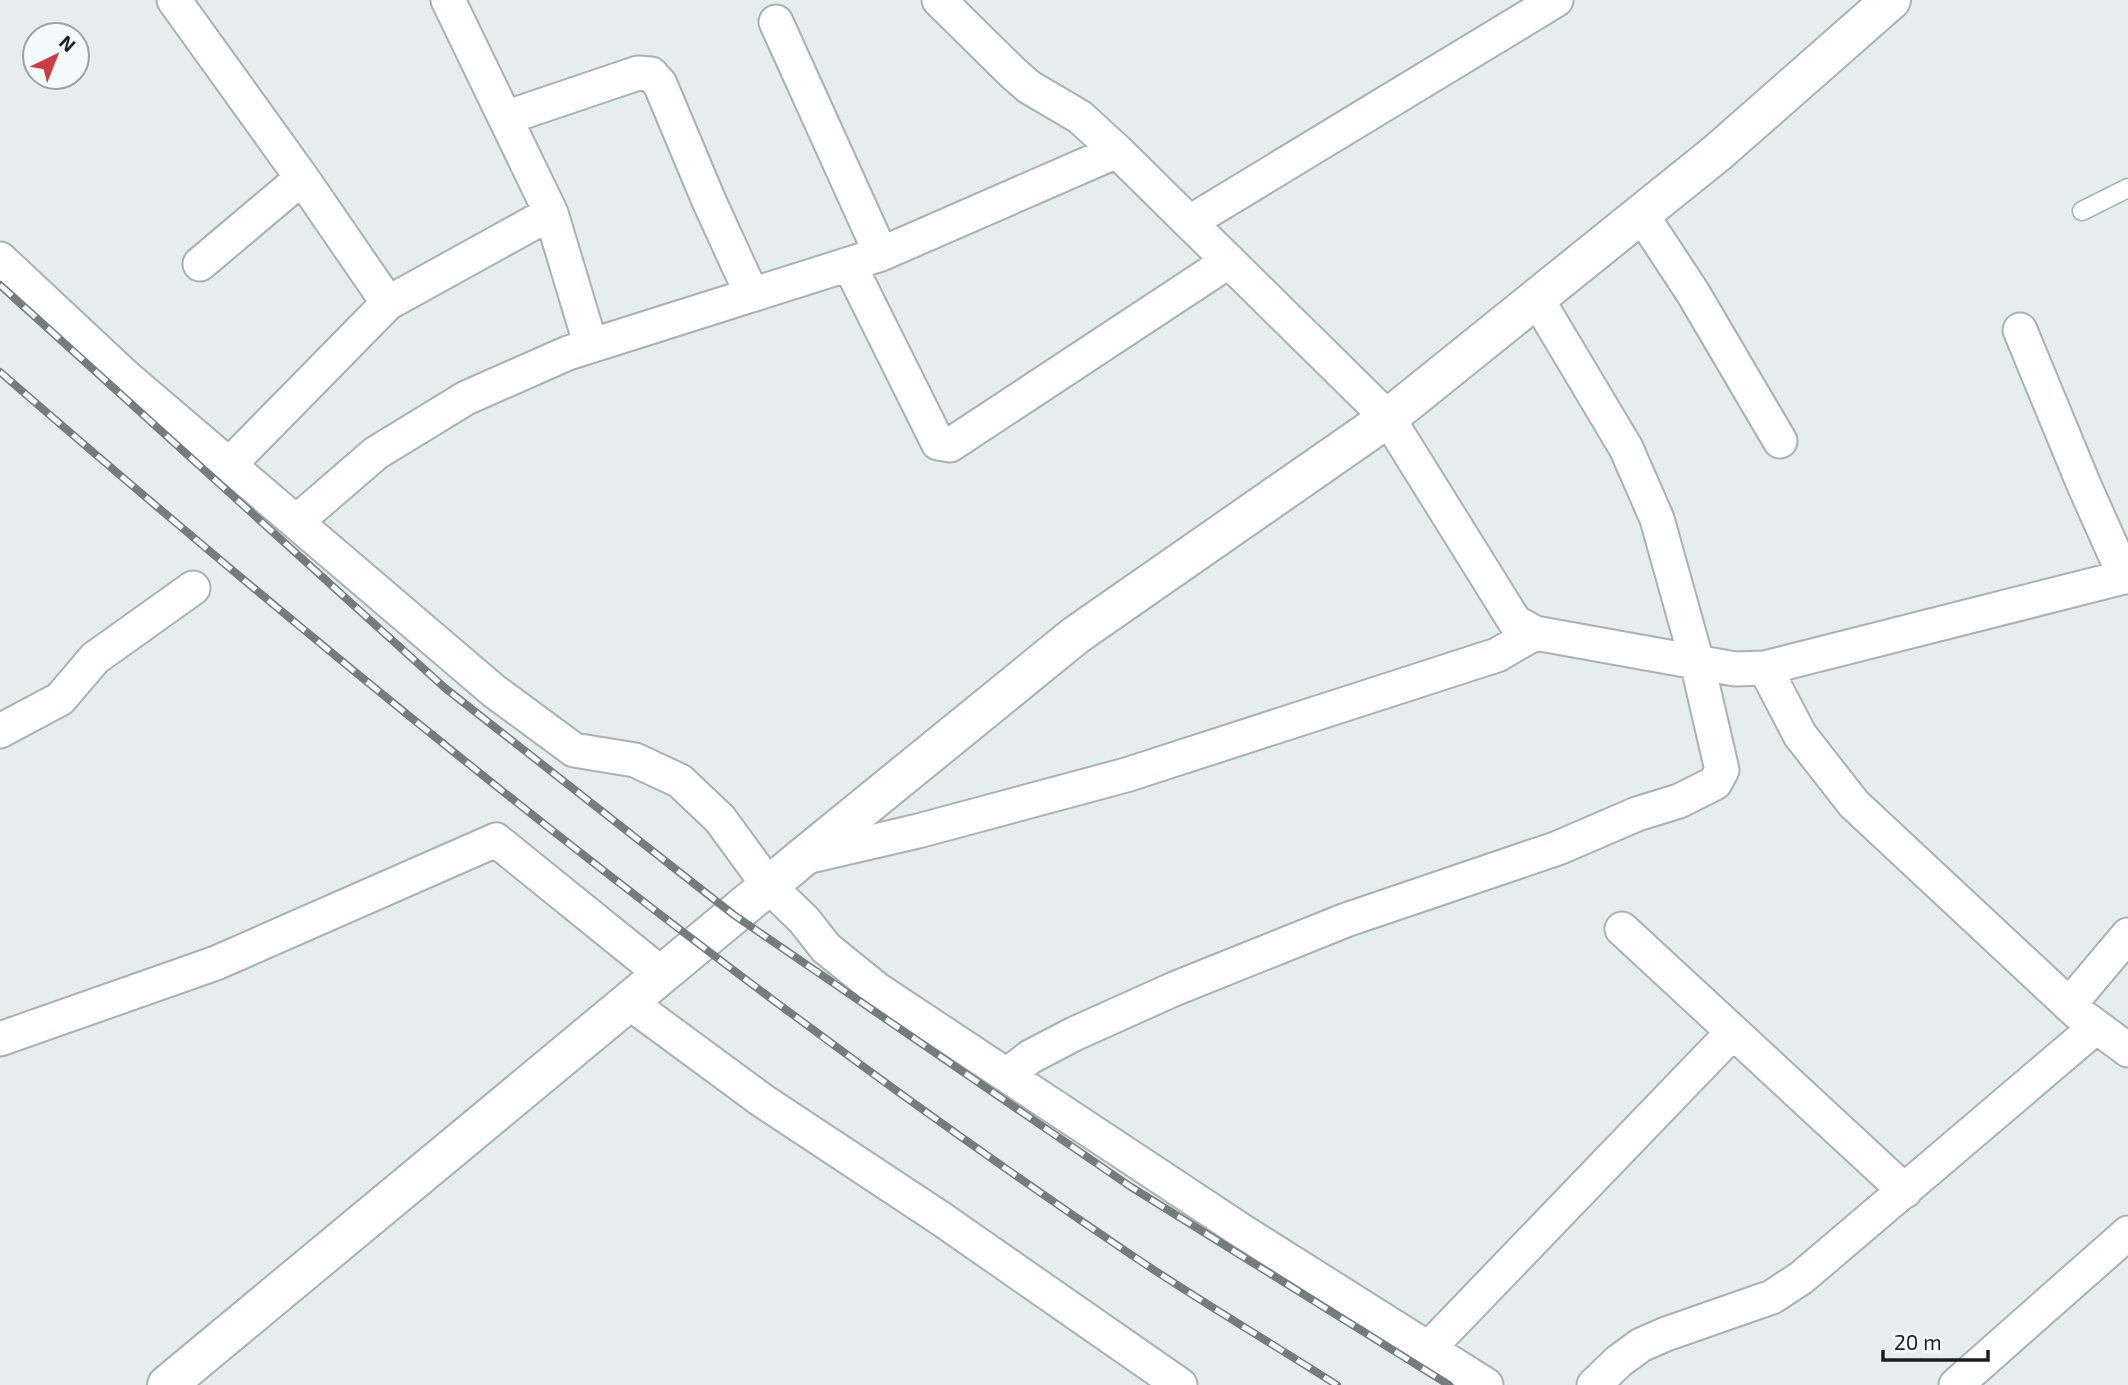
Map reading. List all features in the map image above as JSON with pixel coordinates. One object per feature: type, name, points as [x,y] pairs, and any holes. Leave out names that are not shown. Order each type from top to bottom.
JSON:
[{"type":"street","points":[[173,0],[302,178],[388,303]]},
{"type":"street","points":[[448,0],[551,213],[591,346]]},
{"type":"street","points":[[939,0],[1013,73],[1030,87],[1080,117],[1117,151],[1388,418],[1515,622],[1535,633],[1735,669],[1765,668],[2127,576],[2084,485],[2020,330]]},
{"type":"street","points":[[1190,222],[1556,0]]},
{"type":"street","points":[[167,1385],[802,858],[1076,635],[1388,418],[1717,153],[1891,0]]},
{"type":"street","points":[[776,22],[881,254]]},
{"type":"street","points":[[505,118],[638,73],[652,74],[660,84],[752,295]]},
{"type":"street","points":[[296,522],[376,453],[466,398],[568,353],[881,254],[1117,151]]},
{"type":"street","points":[[200,264],[302,178]]},
{"type":"street","points":[[229,465],[388,303],[551,213]]},
{"type":"street","points":[[1642,215],[1693,293],[1780,442]]},
{"type":"street","points":[[0,259],[125,376],[494,691],[574,750],[635,760],[680,781],[720,818],[769,886],[804,920],[826,948],[878,990],[1242,1231],[1486,1385]]},
{"type":"street","points":[[849,264],[938,443],[950,446],[1229,261]]},
{"type":"street","points":[[1007,1075],[1030,1057],[1074,1034],[1174,989],[1346,920],[1558,848],[1617,822],[1679,801],[1715,783],[1722,770],[1697,662],[1657,519],[1626,448],[1537,299]]},
{"type":"street","points":[[0,731],[60,699],[95,658],[193,588]]},
{"type":"street","points":[[802,858],[918,831],[1126,775],[1497,655],[1535,633]]},
{"type":"street","points":[[1765,668],[1800,735],[1854,804],[2069,1005],[2128,1050]]},
{"type":"street","points":[[0,1039],[216,963],[496,840],[663,975]]},
{"type":"street","points":[[1622,929],[1905,1191]]},
{"type":"street","points":[[2069,1005],[2128,935]]},
{"type":"street","points":[[630,1003],[763,1101],[940,1218],[1180,1385]]},
{"type":"street","points":[[1594,1385],[1641,1345],[1772,1297],[1826,1258],[2096,1027]]},
{"type":"street","points":[[1428,1349],[1733,1032]]},
{"type":"street","points":[[1956,1385],[2128,1233]]},
{"type":"lane","points":[[2082,211],[2128,188]]},
{"type":"railway","points":[[0,285],[445,688],[734,915],[1131,1187],[1449,1385]]},
{"type":"railway","points":[[0,372],[136,489],[412,718],[693,940],[982,1152],[1156,1271],[1337,1385]]}]
